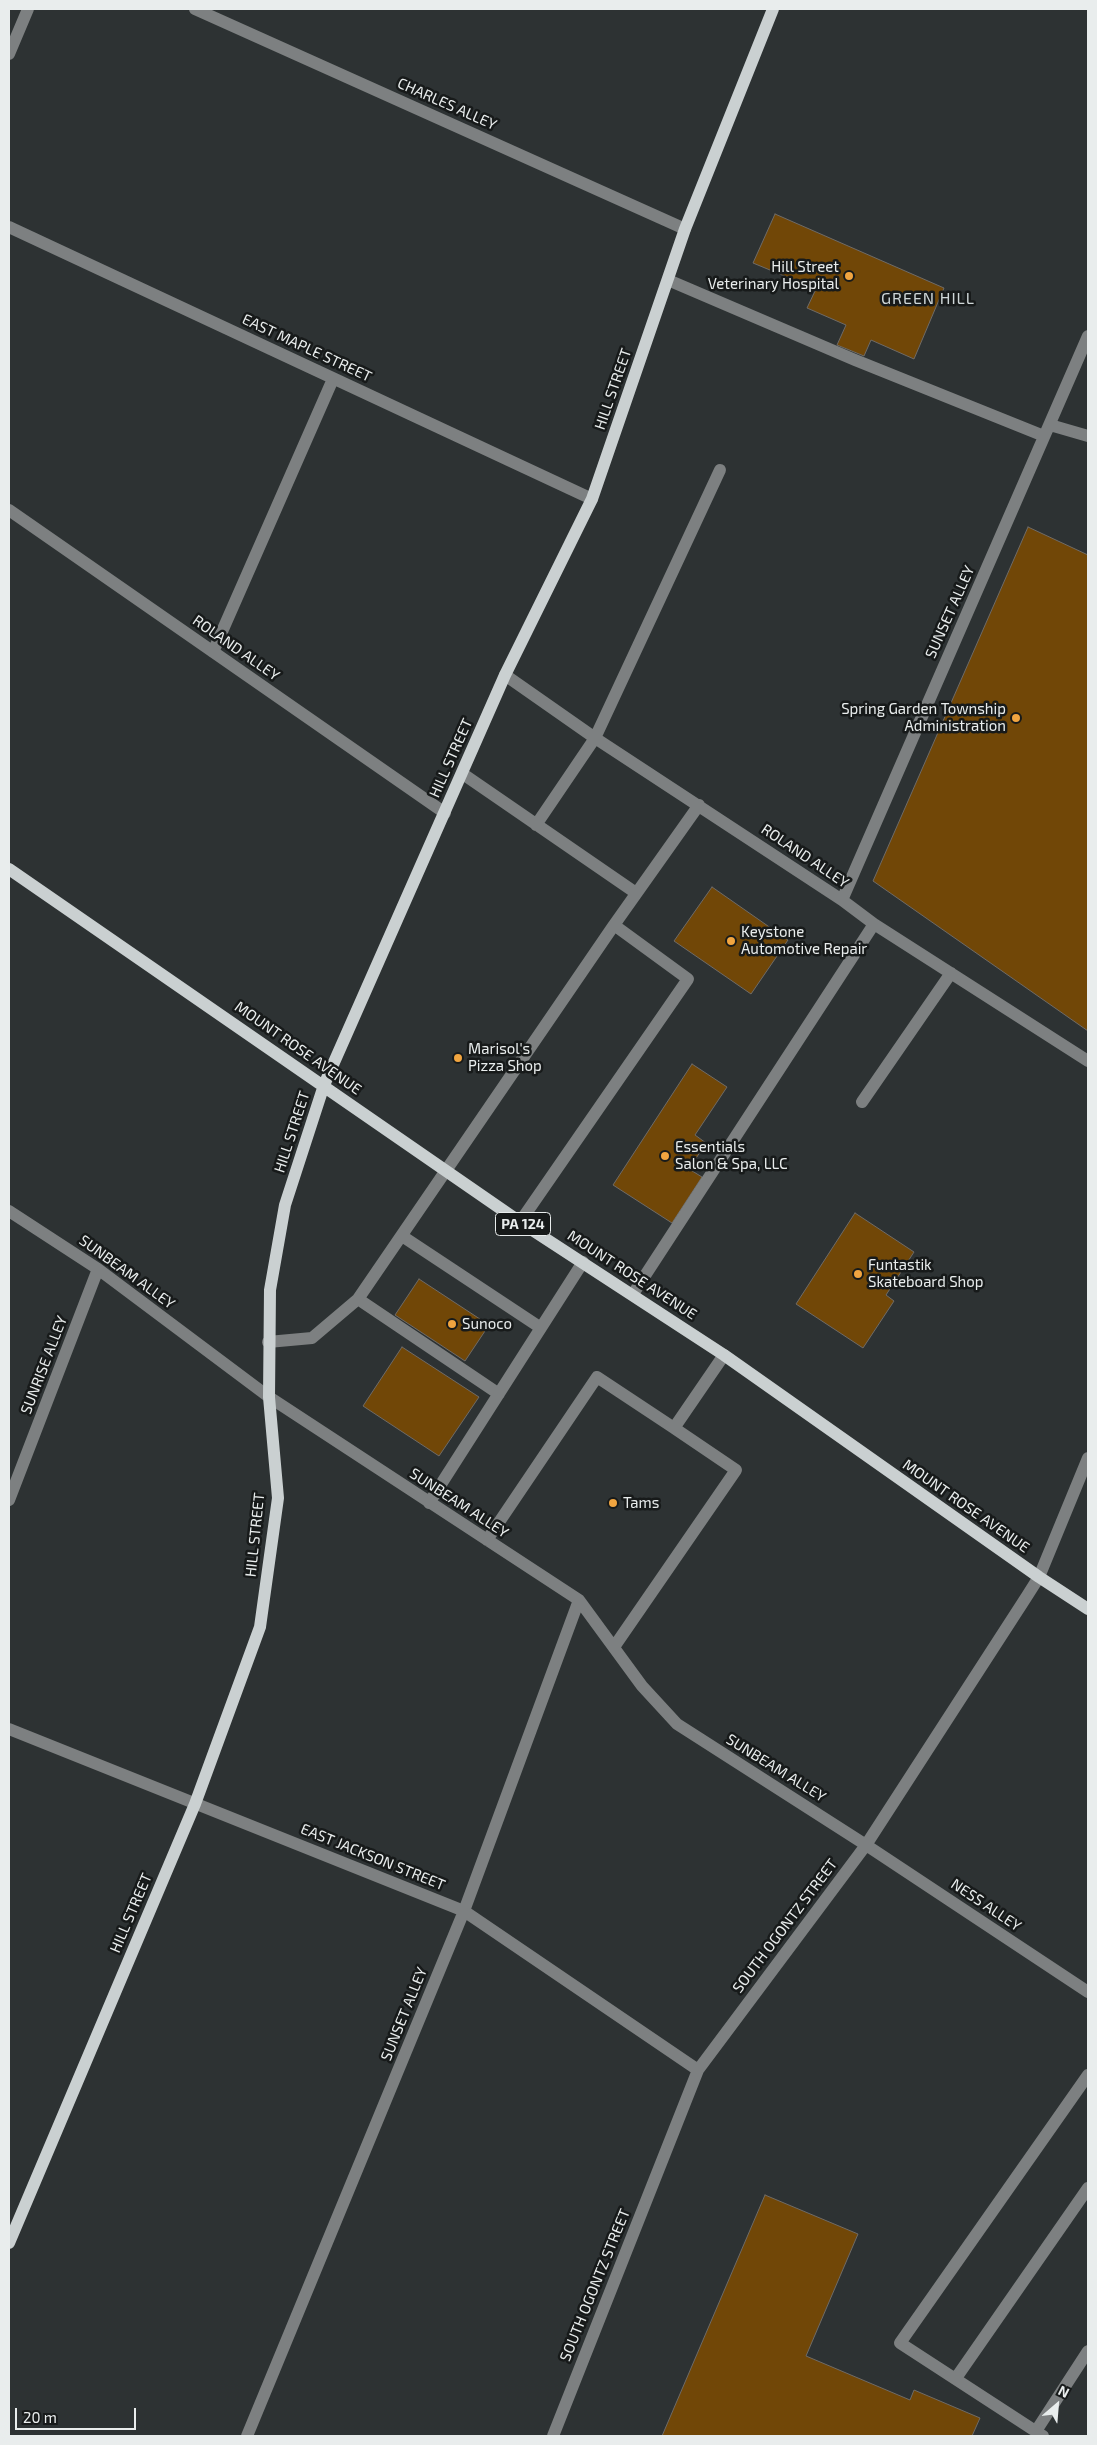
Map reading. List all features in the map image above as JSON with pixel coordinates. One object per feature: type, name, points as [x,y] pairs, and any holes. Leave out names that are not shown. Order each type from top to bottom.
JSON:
[{"type":"main road","name":"HILL STREET","points":[[9,2243],[195,1804],[260,1626],[278,1498],[269,1397],[268,1342],[270,1290],[285,1205],[324,1085],[463,774],[505,675],[592,499],[686,229],[773,9]]},
{"type":"main road","name":"MOUNT ROSE AVENUE","points":[[9,869],[520,1222],[724,1355],[1039,1577],[1088,1609]]},
{"type":"street","points":[[9,54],[28,9]]},
{"type":"street","name":"CHARLES ALLEY","points":[[195,9],[686,229]]},
{"type":"street","name":"EAST MAPLE STREET","points":[[9,227],[592,499]]},
{"type":"street","points":[[668,280],[855,360],[1047,430],[1088,436]]},
{"type":"street","name":"SUNSET ALLEY","points":[[842,900],[1088,336]]},
{"type":"street","points":[[213,652],[333,378]]},
{"type":"street","points":[[536,824],[596,738],[720,470]]},
{"type":"street","name":"ROLAND ALLEY","points":[[9,510],[445,813]]},
{"type":"street","name":"ROLAND ALLEY","points":[[505,675],[596,738],[842,900],[874,924],[1088,1062]]},
{"type":"street","points":[[463,774],[636,893]]},
{"type":"street","points":[[268,1342],[312,1338],[358,1299],[636,893],[699,806]]},
{"type":"street","points":[[633,1294],[874,924]]},
{"type":"street","points":[[520,1222],[688,979],[614,925]]},
{"type":"street","points":[[862,1102],[951,973]]},
{"type":"street","name":"SUNBEAM ALLEY","points":[[9,1211],[98,1269],[269,1397],[579,1600],[642,1686],[678,1724],[866,1845]]},
{"type":"street","points":[[402,1236],[541,1328]]},
{"type":"street","points":[[429,1503],[583,1262]]},
{"type":"street","name":"SUNRISE ALLEY","points":[[9,1500],[98,1269]]},
{"type":"street","points":[[358,1299],[499,1394]]},
{"type":"street","points":[[674,1428],[724,1355]]},
{"type":"street","points":[[487,1540],[597,1377],[736,1470],[614,1647]]},
{"type":"street","name":"SOUTH OGONTZ STREET","points":[[553,2436],[698,2070],[866,1845],[1039,1577],[1088,1458]]},
{"type":"street","name":"SUNSET ALLEY","points":[[247,2436],[464,1911],[579,1600]]},
{"type":"street","name":"EAST JACKSON STREET","points":[[9,1729],[464,1911],[698,2070]]},
{"type":"street","name":"NESS ALLEY","points":[[866,1845],[1088,1992]]},
{"type":"street","points":[[1088,2075],[900,2343],[1040,2434],[1088,2351]]},
{"type":"street","points":[[956,2378],[1088,2188]]},
{"type":"building","name":"Hill Street Veterinary Hospital","points":[[775,214],[944,288],[914,359],[871,340],[864,356],[837,345],[846,325],[807,308],[816,289],[753,263]]},
{"type":"building","name":"Spring Garden Township Administration","points":[[1028,527],[1088,555],[1088,1031],[873,881]]},
{"type":"building","name":"Keystone Automotive Repair","points":[[712,887],[788,940],[751,994],[674,941]]},
{"type":"building","name":"Essentials Salon & Spa, LLC","points":[[692,1064],[727,1087],[695,1135],[706,1143],[689,1169],[702,1177],[672,1223],[613,1185]]},
{"type":"building","name":"Funtastik Skateboard Shop","points":[[855,1213],[914,1252],[886,1295],[894,1301],[863,1348],[796,1304]]},
{"type":"building","points":[[419,1279],[489,1325],[465,1361],[395,1315]]},
{"type":"building","points":[[402,1347],[479,1397],[439,1456],[363,1406]]},
{"type":"building","points":[[765,2195],[858,2234],[806,2356],[910,2400],[914,2390],[980,2418],[972,2436],[662,2436]]},
{"type":"place","name":"Hill Street Veterinary Hospital","points":[[849,276]]},
{"type":"place","name":"Spring Garden Township Administration","points":[[1016,718]]},
{"type":"place","name":"Keystone Automotive Repair","points":[[731,941]]},
{"type":"place","name":"Marisol's Pizza Shop","points":[[458,1058]]},
{"type":"place","name":"Essentials Salon & Spa, LLC","points":[[665,1156]]},
{"type":"place","name":"Funtastik Skateboard Shop","points":[[858,1274]]},
{"type":"place","name":"Sunoco","points":[[452,1324]]},
{"type":"place","name":"Tams","points":[[613,1503]]},
{"type":"district","name":"GREEN HILL","points":[[928,299]]}]
